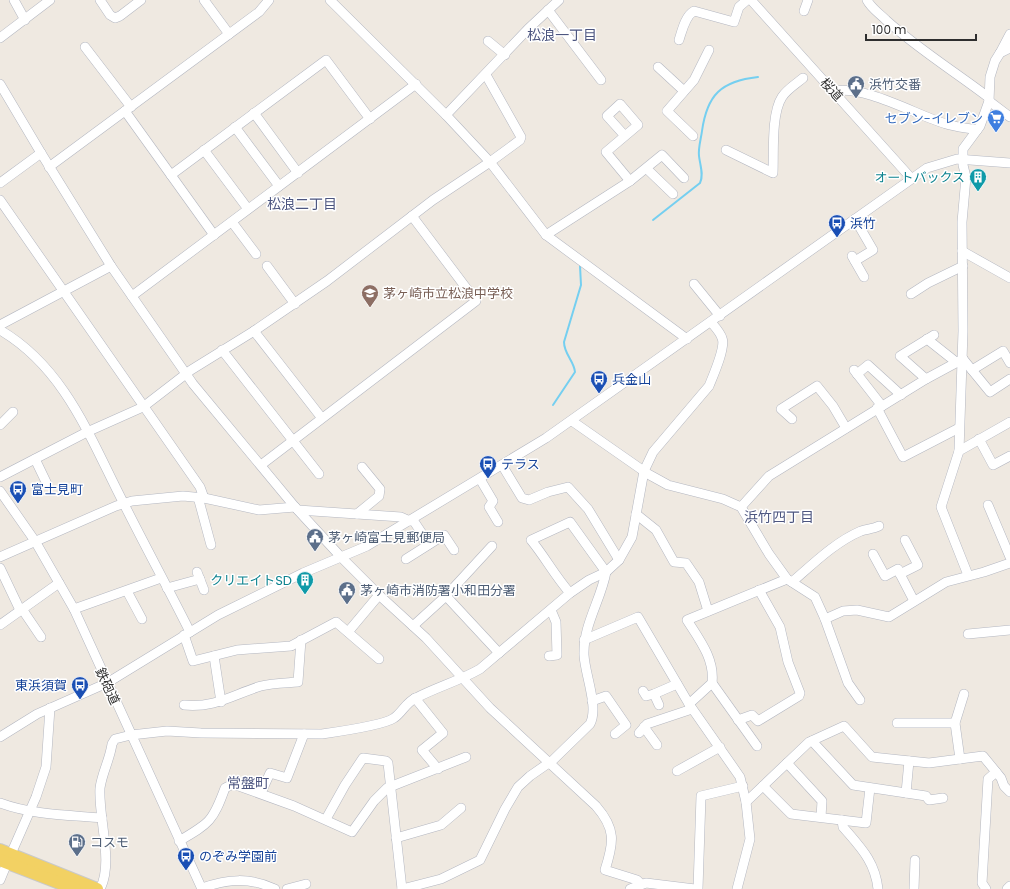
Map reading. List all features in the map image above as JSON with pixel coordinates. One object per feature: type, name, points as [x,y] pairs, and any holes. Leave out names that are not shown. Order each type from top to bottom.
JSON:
[{"type":"main road","points":[[4,857],[75,889]]},
{"type":"main road","points":[[4,857],[98,889]]},
{"type":"street","points":[[14,0],[25,20]]},
{"type":"street","points":[[0,38],[50,0]]},
{"type":"street","points":[[100,0],[110,15],[115,18],[120,16],[141,0]]},
{"type":"street","points":[[204,0],[229,34]]},
{"type":"street","points":[[49,167],[259,12],[269,0]]},
{"type":"street","points":[[330,0],[446,114],[490,162],[546,235],[687,339]]},
{"type":"street","points":[[446,114],[559,0]]},
{"type":"street","points":[[679,40],[684,24],[690,13],[694,11],[734,22],[738,7],[747,0]]},
{"type":"street","name":"桜道","points":[[751,0],[911,178]]},
{"type":"street","points":[[804,11],[808,0]]},
{"type":"street","points":[[867,0],[875,10],[910,42],[926,51],[1010,117]]},
{"type":"street","points":[[548,10],[601,80]]},
{"type":"street","points":[[968,575],[941,507],[959,450],[959,360],[963,266],[962,222],[966,177],[962,159],[964,146],[977,130],[988,99],[990,77],[995,60],[1010,34]]},
{"type":"street","points":[[488,41],[505,55]]},
{"type":"street","points":[[85,47],[171,175],[214,235]]},
{"type":"street","points":[[1000,53],[1010,48]]},
{"type":"street","points":[[693,136],[667,111],[694,80],[709,50]]},
{"type":"street","points":[[171,175],[326,60],[370,119]]},
{"type":"street","points":[[658,67],[684,91]]},
{"type":"street","points":[[0,477],[87,432],[143,408],[185,374],[295,304],[412,216],[520,140],[520,137],[486,75]]},
{"type":"street","points":[[726,150],[773,173],[775,123],[779,104],[782,96],[803,78]]},
{"type":"street","points":[[0,84],[40,154],[111,266],[185,374],[297,509],[341,557],[413,626],[490,708],[596,806],[609,823],[612,835],[611,850],[605,870],[637,880],[641,884]]},
{"type":"street","points":[[132,296],[416,84]]},
{"type":"street","points":[[834,92],[844,89],[877,98],[946,124],[977,130]]},
{"type":"street","points":[[254,113],[298,173]]},
{"type":"street","points":[[235,127],[280,186]]},
{"type":"street","points":[[625,136],[603,155],[630,181]]},
{"type":"street","points":[[546,235],[630,181],[647,169],[670,149]]},
{"type":"street","points":[[204,150],[248,210]]},
{"type":"street","points":[[0,183],[40,154]]},
{"type":"street","points":[[662,155],[684,178]]},
{"type":"street","points":[[0,736],[25,719],[107,683],[187,633],[225,612],[303,573],[367,546],[480,479],[572,421],[911,178],[938,164],[962,159],[1010,164]]},
{"type":"street","points":[[647,169],[673,194]]},
{"type":"street","points":[[0,200],[143,408],[200,487],[211,545]]},
{"type":"street","points":[[261,465],[476,301],[412,216]]},
{"type":"street","points":[[855,219],[873,250],[854,258],[864,277]]},
{"type":"street","points":[[232,222],[256,254]]},
{"type":"street","points":[[962,251],[1010,278]]},
{"type":"street","points":[[0,325],[111,266]]},
{"type":"street","points":[[267,266],[295,304]]},
{"type":"street","points":[[911,294],[928,283],[963,266]]},
{"type":"street","points":[[694,284],[720,316]]},
{"type":"street","points":[[98,889],[103,883],[105,857],[100,788],[112,744],[116,739],[131,735],[167,731],[304,734],[341,732],[389,720],[398,715],[415,698],[464,679],[480,669],[570,593],[589,580],[606,572],[619,560],[632,537],[644,471],[658,445],[708,386],[723,343],[722,338],[711,322]]},
{"type":"street","points":[[0,330],[25,347],[56,378],[87,432],[167,588],[187,633],[193,661],[237,650],[291,646],[336,622],[379,659]]},
{"type":"street","points":[[254,331],[321,418]]},
{"type":"street","points":[[926,379],[900,356],[931,337],[972,370],[990,392],[1010,380]]},
{"type":"street","points":[[222,350],[319,474]]},
{"type":"street","points":[[972,370],[1002,351],[1010,363]]},
{"type":"street","points":[[741,507],[769,476],[824,443],[879,407],[959,360]]},
{"type":"street","points":[[901,395],[868,365],[855,372],[879,407],[903,456],[959,428]]},
{"type":"street","points":[[792,419],[781,410],[817,386],[833,406],[846,428]]},
{"type":"street","points":[[0,425],[13,412]]},
{"type":"street","points":[[572,421],[644,471],[672,486],[723,499],[741,507],[769,554],[789,580],[815,597],[825,619],[848,683],[860,700]]},
{"type":"street","points":[[959,450],[1010,422]]},
{"type":"street","points":[[979,439],[993,465],[1010,456]]},
{"type":"street","points":[[35,459],[47,484]]},
{"type":"street","points":[[502,465],[522,498],[529,500],[548,492],[568,487],[588,509],[619,560]]},
{"type":"street","points":[[357,514],[379,496],[380,489],[363,467]]},
{"type":"street","points":[[480,479],[493,500],[489,507],[498,522]]},
{"type":"street","name":"鉄砲道","points":[[0,491],[35,541],[74,609],[202,888]]},
{"type":"street","points":[[0,557],[123,503],[170,496],[201,498],[260,510],[297,509],[401,517],[412,520],[429,544]]},
{"type":"street","points":[[987,508],[1010,558]]},
{"type":"street","points":[[636,514],[656,530],[674,562],[686,563],[699,582],[708,611]]},
{"type":"street","points":[[570,593],[554,575],[551,568],[531,540],[535,537],[570,522],[606,572]]},
{"type":"street","points":[[757,746],[712,683],[710,660],[687,620],[759,590],[789,580],[842,542],[863,531],[870,531],[879,526]]},
{"type":"street","points":[[406,559],[444,535],[454,550]]},
{"type":"street","points":[[900,574],[918,565],[905,540]]},
{"type":"street","points":[[413,626],[446,596],[492,546]]},
{"type":"street","points":[[873,554],[885,576],[898,569],[914,602]]},
{"type":"street","points":[[825,619],[843,611],[857,610],[889,617],[946,582],[984,572],[1010,563]]},
{"type":"street","points":[[0,568],[21,609],[41,638]]},
{"type":"street","points":[[326,819],[345,785],[363,758],[386,761],[402,889],[441,878],[480,860],[505,809],[518,787],[530,776],[550,762],[590,724],[593,719],[584,640],[600,595],[606,572]]},
{"type":"street","points":[[167,588],[198,575],[204,590]]},
{"type":"street","points":[[74,609],[162,578]]},
{"type":"street","points":[[0,625],[59,583]]},
{"type":"street","points":[[738,720],[752,715],[758,722],[799,696],[800,693],[788,662],[780,627],[759,590]]},
{"type":"street","points":[[128,591],[142,619]]},
{"type":"street","points":[[348,632],[379,595]]},
{"type":"street","points":[[446,596],[499,653]]},
{"type":"street","points":[[549,656],[557,655],[556,622],[551,610]]},
{"type":"street","points":[[584,640],[638,617],[691,707],[738,773],[744,786],[750,839],[737,889]]},
{"type":"street","points":[[968,634],[1010,630]]},
{"type":"street","points":[[184,705],[200,707],[221,702],[262,686],[298,682],[301,640]]},
{"type":"street","points":[[214,656],[221,702]]},
{"type":"street","points":[[657,745],[641,730],[647,724],[691,707],[712,683]]},
{"type":"street","points":[[643,691],[646,696],[677,684]]},
{"type":"street","points":[[654,694],[659,705]]},
{"type":"street","points":[[960,759],[955,723],[964,694]]},
{"type":"street","points":[[592,701],[606,696],[626,725],[615,734]]},
{"type":"street","points":[[415,698],[444,733],[422,750],[438,769]]},
{"type":"street","points":[[0,880],[4,857],[30,811],[46,766],[50,708]]},
{"type":"street","points":[[897,723],[955,723]]},
{"type":"street","points":[[746,802],[812,741],[844,726],[872,756],[929,763],[983,756],[996,772],[1004,786],[1010,792]]},
{"type":"street","points":[[261,793],[270,773],[287,778],[304,734]]},
{"type":"street","points":[[812,741],[853,785],[926,796],[929,800],[943,798]]},
{"type":"street","points":[[677,771],[720,747]]},
{"type":"street","points":[[180,841],[204,826],[216,812],[225,788],[232,784],[261,793],[326,819],[328,822],[352,832],[374,801],[390,787],[466,757]]},
{"type":"street","points":[[906,793],[910,761]]},
{"type":"street","points":[[787,763],[822,801],[821,817]]},
{"type":"street","points":[[986,889],[982,883],[988,779],[996,772]]},
{"type":"street","points":[[630,889],[641,884],[663,884],[696,889],[701,796],[744,786]]},
{"type":"street","points":[[763,786],[791,814],[866,823],[870,788]]},
{"type":"street","points":[[0,803],[13,808],[30,811],[102,818]]},
{"type":"street","points":[[396,838],[441,825],[461,808]]},
{"type":"street","points":[[842,820],[843,827],[871,860],[877,879],[878,889]]},
{"type":"street","points":[[914,889],[915,860]]},
{"type":"street","points":[[202,888],[224,881],[249,885],[260,882],[275,889]]},
{"type":"street","points":[[287,889],[306,884]]},
{"type":"street","points":[[1007,889],[1010,886]]},
{"type":"waterway","points":[[653,220],[700,183],[702,173],[699,147],[704,119],[712,99],[725,86],[734,82],[758,77]]},
{"type":"waterway","points":[[553,405],[575,372],[573,364],[564,346],[564,342],[581,285],[580,266]]},
{"type":"place","name":"浜竹交番","points":[[856,99]]},
{"type":"place","name":"セブン-イレブン","points":[[996,133]]},
{"type":"place","name":"オートバックス","points":[[978,192]]},
{"type":"place","name":"浜竹","points":[[837,238]]},
{"type":"place","name":"茅ヶ崎市立松浪中学校","points":[[370,308]]},
{"type":"place","name":"兵金山","points":[[599,394]]},
{"type":"place","name":"テラス","points":[[488,479]]},
{"type":"place","name":"富士見町","points":[[18,504]]},
{"type":"place","name":"茅ヶ崎富士見郵便局","points":[[315,552]]},
{"type":"place","name":"クリエイトSD","points":[[305,595]]},
{"type":"place","name":"茅ヶ崎市消防署小和田分署","points":[[347,605]]},
{"type":"place","name":"東浜須賀","points":[[80,700]]},
{"type":"place","name":"コスモ","points":[[77,857]]},
{"type":"place","name":"のぞみ学園前","points":[[186,871]]},
{"type":"district","name":"松浪一丁目","points":[[562,35]]},
{"type":"district","name":"松浪二丁目","points":[[302,204]]},
{"type":"district","name":"浜竹四丁目","points":[[779,517]]},
{"type":"district","name":"常盤町","points":[[248,783]]}]
